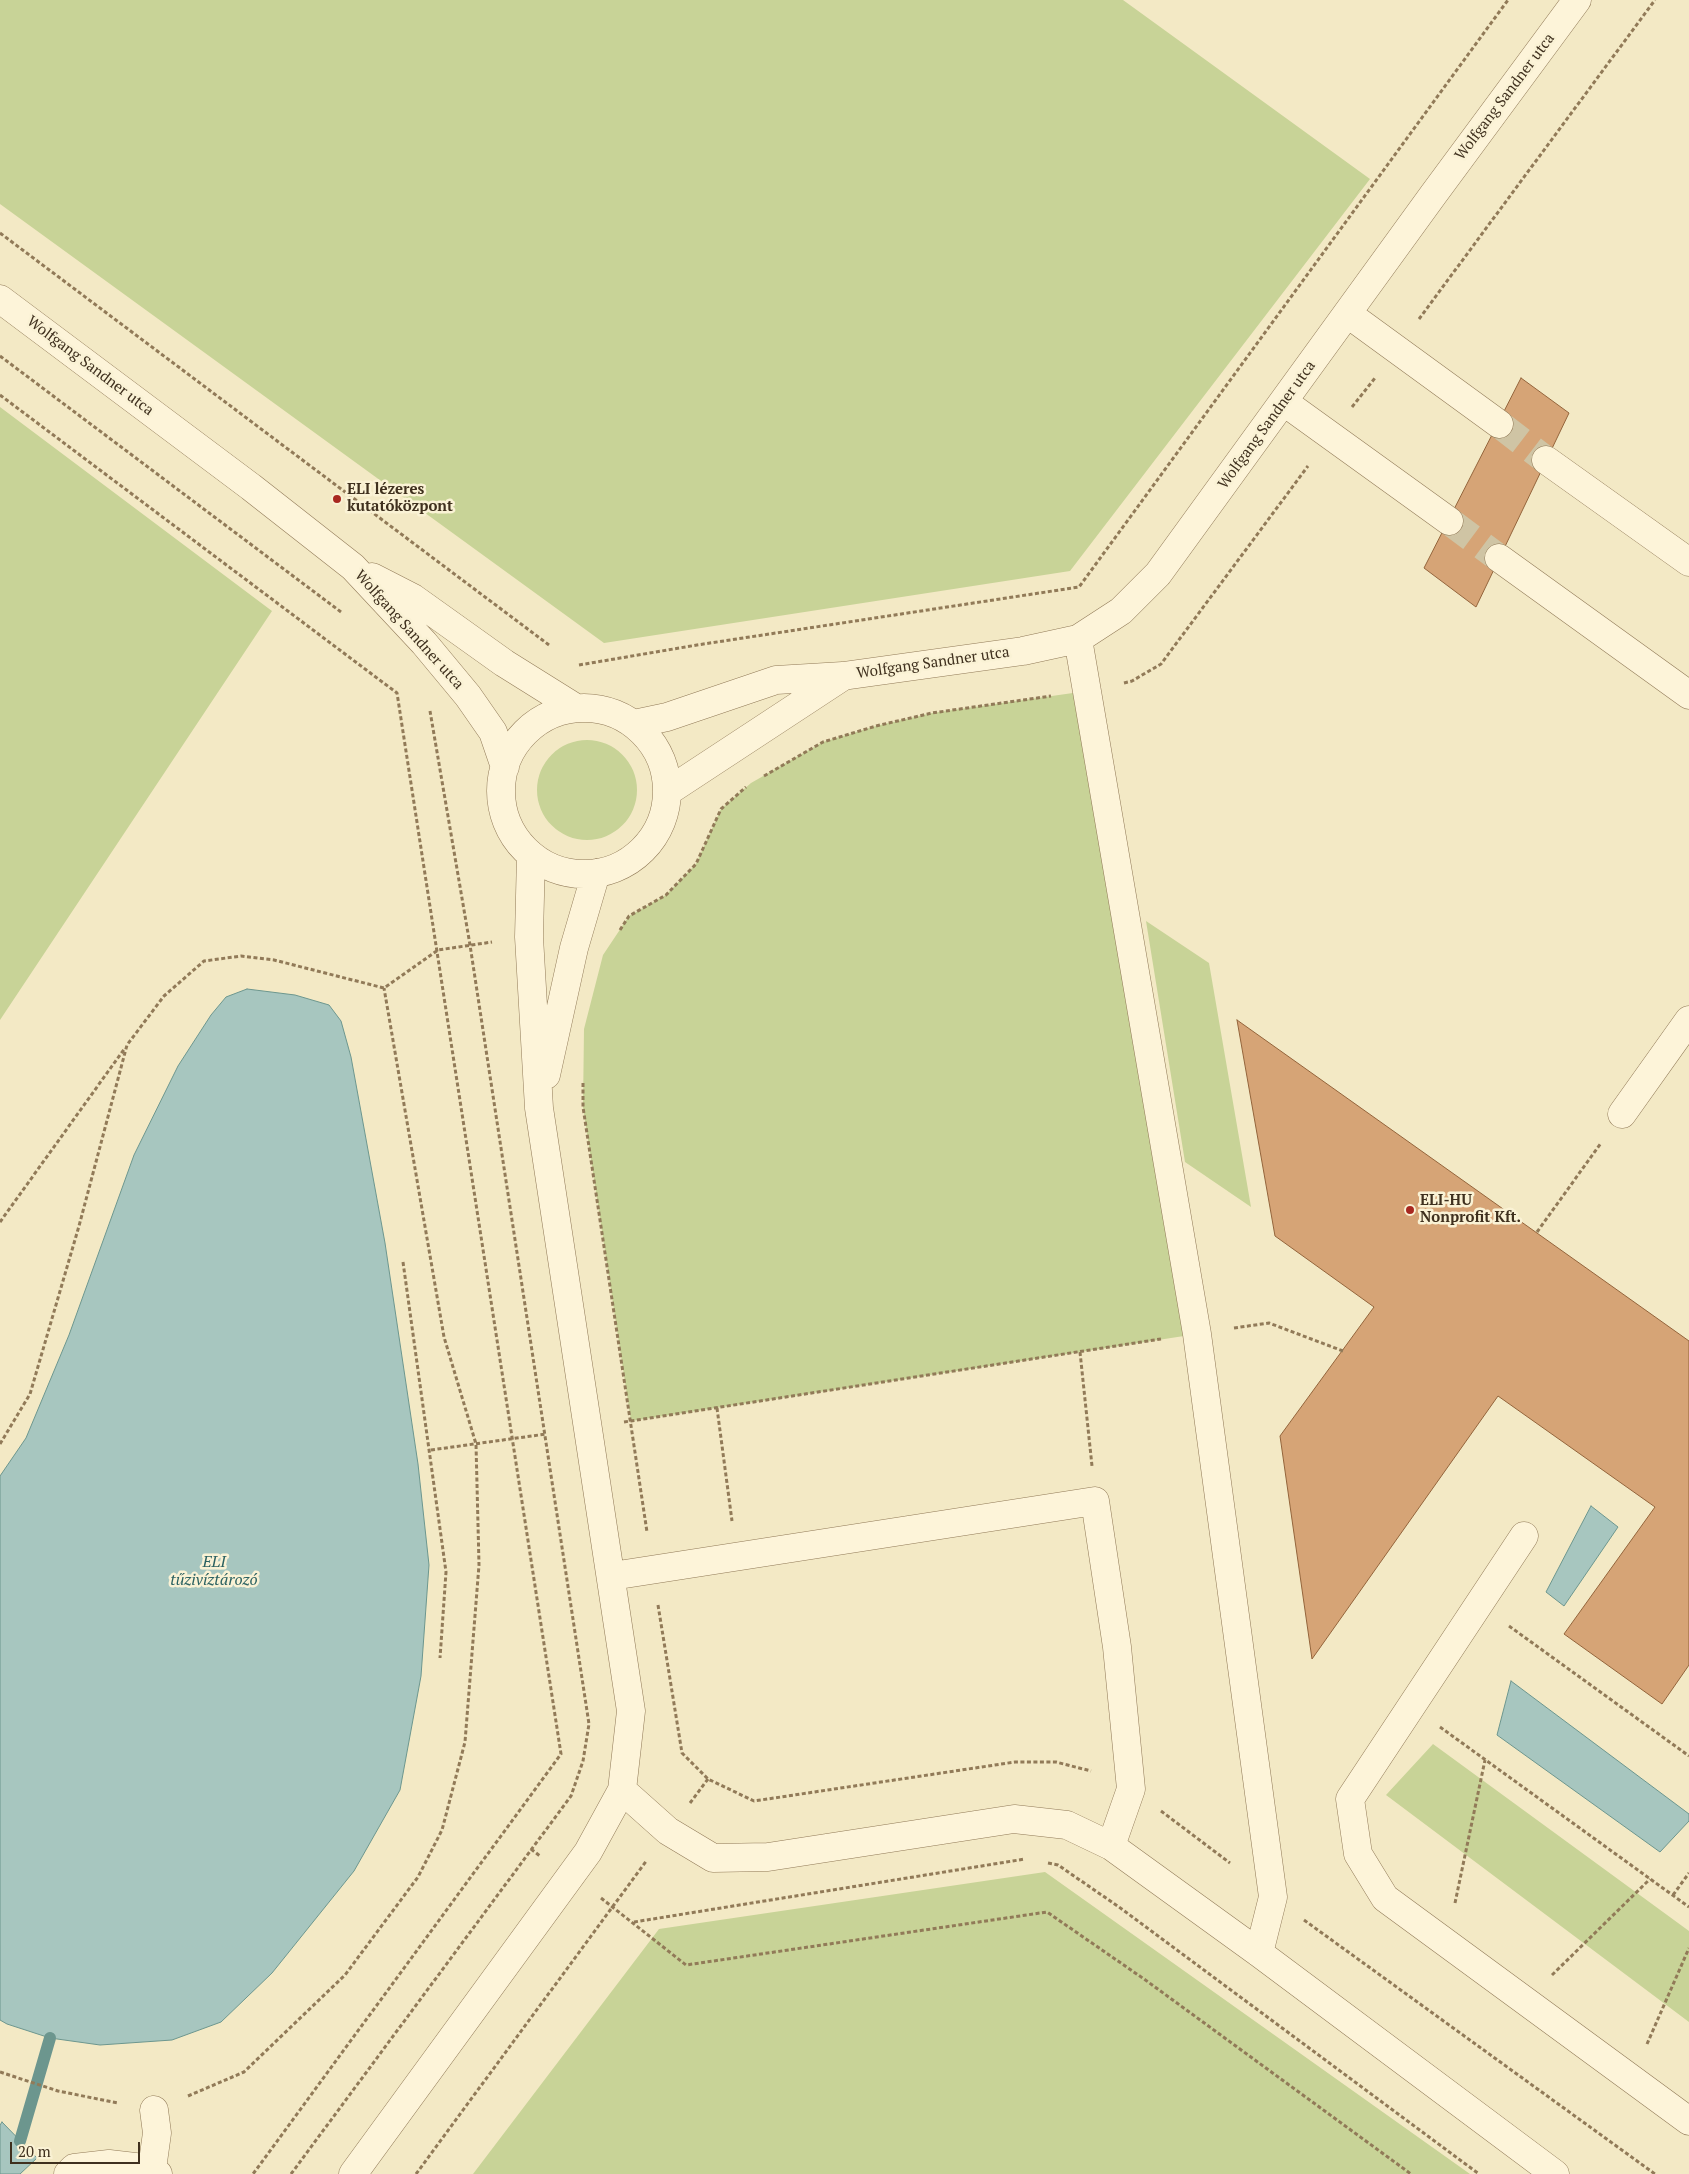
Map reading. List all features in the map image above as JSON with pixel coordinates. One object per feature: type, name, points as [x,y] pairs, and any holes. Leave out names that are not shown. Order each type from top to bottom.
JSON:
[{"type":"street","name":"Wolfgang Sandner utca","points":[[634,724],[667,717],[776,680],[843,676],[1023,651],[1078,639],[1121,611],[1158,574],[1577,0]]},
{"type":"street","name":"Wolfgang Sandner utca","points":[[0,299],[251,487],[353,567],[424,643],[468,696],[493,732],[505,766]]},
{"type":"street","points":[[1348,314],[1498,424]]},
{"type":"street","points":[[1284,402],[1449,522]]},
{"type":"street","points":[[1546,460],[1689,562]]},
{"type":"street","points":[[1499,558],[1689,695]]},
{"type":"street","name":"Wolfgang Sandner utca","points":[[353,567],[413,598],[504,663],[576,708]]},
{"type":"street","points":[[1078,639],[1197,1334],[1273,1897],[1259,1953]]},
{"type":"street","name":"Wolfgang Sandner utca","points":[[667,792],[843,676]]},
{"type":"street","points":[[576,708],[597,708],[634,724],[652,743],[664,767],[667,792],[662,821],[647,846],[624,864],[596,873],[573,874],[550,867],[531,854],[515,836],[505,814],[501,790],[505,766],[515,744],[532,726],[552,714],[576,708]]},
{"type":"street","points":[[353,2174],[588,1852],[622,1790],[632,1711],[539,1108],[530,937],[531,854]]},
{"type":"street","points":[[539,1108],[574,948],[596,873]]},
{"type":"street","points":[[1622,1114],[1689,1020]]},
{"type":"street","points":[[612,1576],[1096,1501],[1117,1647],[1131,1789],[1111,1846]]},
{"type":"street","points":[[1524,1536],[1350,1799],[1358,1854],[1385,1898],[1689,2121]]},
{"type":"street","points":[[622,1790],[668,1831],[713,1858],[768,1857],[1014,1819],[1067,1825],[1111,1846],[1259,1953],[1554,2174]]},
{"type":"street","points":[[68,2174],[74,2168],[109,2164],[155,2172],[157,2133],[154,2110]]},
{"type":"path","points":[[570,660],[578,666],[697,645],[1079,587],[1508,0]]},
{"type":"path","points":[[759,778],[822,742],[876,726],[932,713],[1087,691],[1132,681],[1161,664],[1330,436],[1397,350],[1655,0]]},
{"type":"path","points":[[0,233],[556,650]]},
{"type":"path","points":[[0,356],[342,613]]},
{"type":"path","points":[[0,395],[397,693],[514,1439],[561,1754],[253,2174]]},
{"type":"path","points":[[291,2174],[570,1796],[583,1761],[589,1724],[470,944],[428,704]]},
{"type":"path","points":[[619,932],[629,916],[666,895],[696,864],[721,809],[751,783]]},
{"type":"path","points":[[0,1222],[164,996],[204,961],[241,956],[274,960],[384,988],[438,950],[530,937]]},
{"type":"path","points":[[0,2072],[58,2091],[154,2110],[244,2072],[345,1975],[418,1877],[442,1830],[465,1742],[479,1565],[476,1444],[444,1338],[384,988]]},
{"type":"path","points":[[0,1444],[30,1394],[79,1226],[127,1045]]},
{"type":"path","points":[[584,1078],[583,1107],[682,1753],[708,1779],[754,1801],[1015,1762],[1056,1762],[1097,1772],[1131,1789],[1273,1897],[1656,2174]]},
{"type":"path","points":[[1536,1232],[1622,1114]]},
{"type":"path","points":[[403,1262],[446,1572],[440,1658]]},
{"type":"path","points":[[430,1450],[514,1439],[1269,1323],[1343,1351]]},
{"type":"path","points":[[1080,1352],[1096,1501]]},
{"type":"path","points":[[717,1408],[737,1558]]},
{"type":"path","points":[[1479,1604],[1689,1756]]},
{"type":"path","points":[[1412,1706],[1689,1907]]},
{"type":"path","points":[[1446,1944],[1485,1760]]},
{"type":"path","points":[[416,2174],[708,1779]]},
{"type":"path","points":[[1028,1858],[633,1922],[686,1965],[1047,1912],[1144,1979],[1411,2174]]},
{"type":"path","points":[[1043,1862],[1058,1865],[1119,1907],[1479,2174]]},
{"type":"path","points":[[1673,1895],[1689,1873]]},
{"type":"path","points":[[1525,2001],[1650,1879]]},
{"type":"path","points":[[1632,2079],[1689,1948]]},
{"type":"green space","points":[[0,0],[1123,0],[1370,179],[1070,571],[604,643],[0,204]]},
{"type":"green space","points":[[0,407],[272,611],[0,1020]]},
{"type":"green space","points":[[1087,691],[1197,1334],[631,1421],[583,1107],[584,1029],[603,955],[629,916],[666,895],[696,864],[721,809],[751,783],[823,742],[876,726],[932,713]]},
{"type":"green space","points":[[587,740],[606,744],[622,755],[633,771],[637,790],[633,809],[622,825],[606,836],[587,840],[568,836],[552,825],[541,809],[537,790],[541,771],[552,755],[568,744]]},
{"type":"green space","points":[[1146,921],[1209,963],[1251,1207],[1185,1162]]},
{"type":"green space","points":[[1433,1744],[1689,1931],[1689,2022],[1386,1795]]},
{"type":"green space","points":[[1045,1872],[1470,2174],[473,2174],[659,1929]]},
{"type":"water","name":"ELI tűzivíztározó","points":[[247,989],[295,995],[329,1005],[341,1021],[351,1057],[385,1243],[418,1464],[429,1565],[421,1676],[400,1790],[354,1871],[272,1973],[221,2022],[172,2040],[100,2045],[50,2038],[0,2020],[0,1476],[26,1438],[69,1335],[134,1155],[178,1066],[211,1015],[226,997]]},
{"type":"water","points":[[1591,1506],[1618,1527],[1564,1606],[1546,1592]]},
{"type":"water","points":[[1511,1681],[1689,1814],[1689,1821],[1660,1852],[1497,1735]]},
{"type":"water","points":[[2,2122],[37,2158],[20,2174],[0,2174],[0,2125]]},
{"type":"building","points":[[1521,378],[1569,413],[1476,607],[1424,568]]},
{"type":"building","points":[[1237,1020],[1689,1341],[1689,1665],[1662,1704],[1564,1634],[1655,1507],[1498,1396],[1312,1659],[1280,1436],[1374,1307],[1275,1236]]},
{"type":"waterway","points":[[20,2141],[50,2038]]},
{"type":"tunnel","points":[[1499,424],[1546,460]]},
{"type":"tunnel","points":[[1449,521],[1499,558]]},
{"type":"place","name":"ELI lézeres kutatóközpont","points":[[337,499]]},
{"type":"place","name":"ELI-HU Nonprofit Kft.","points":[[1410,1210]]}]
